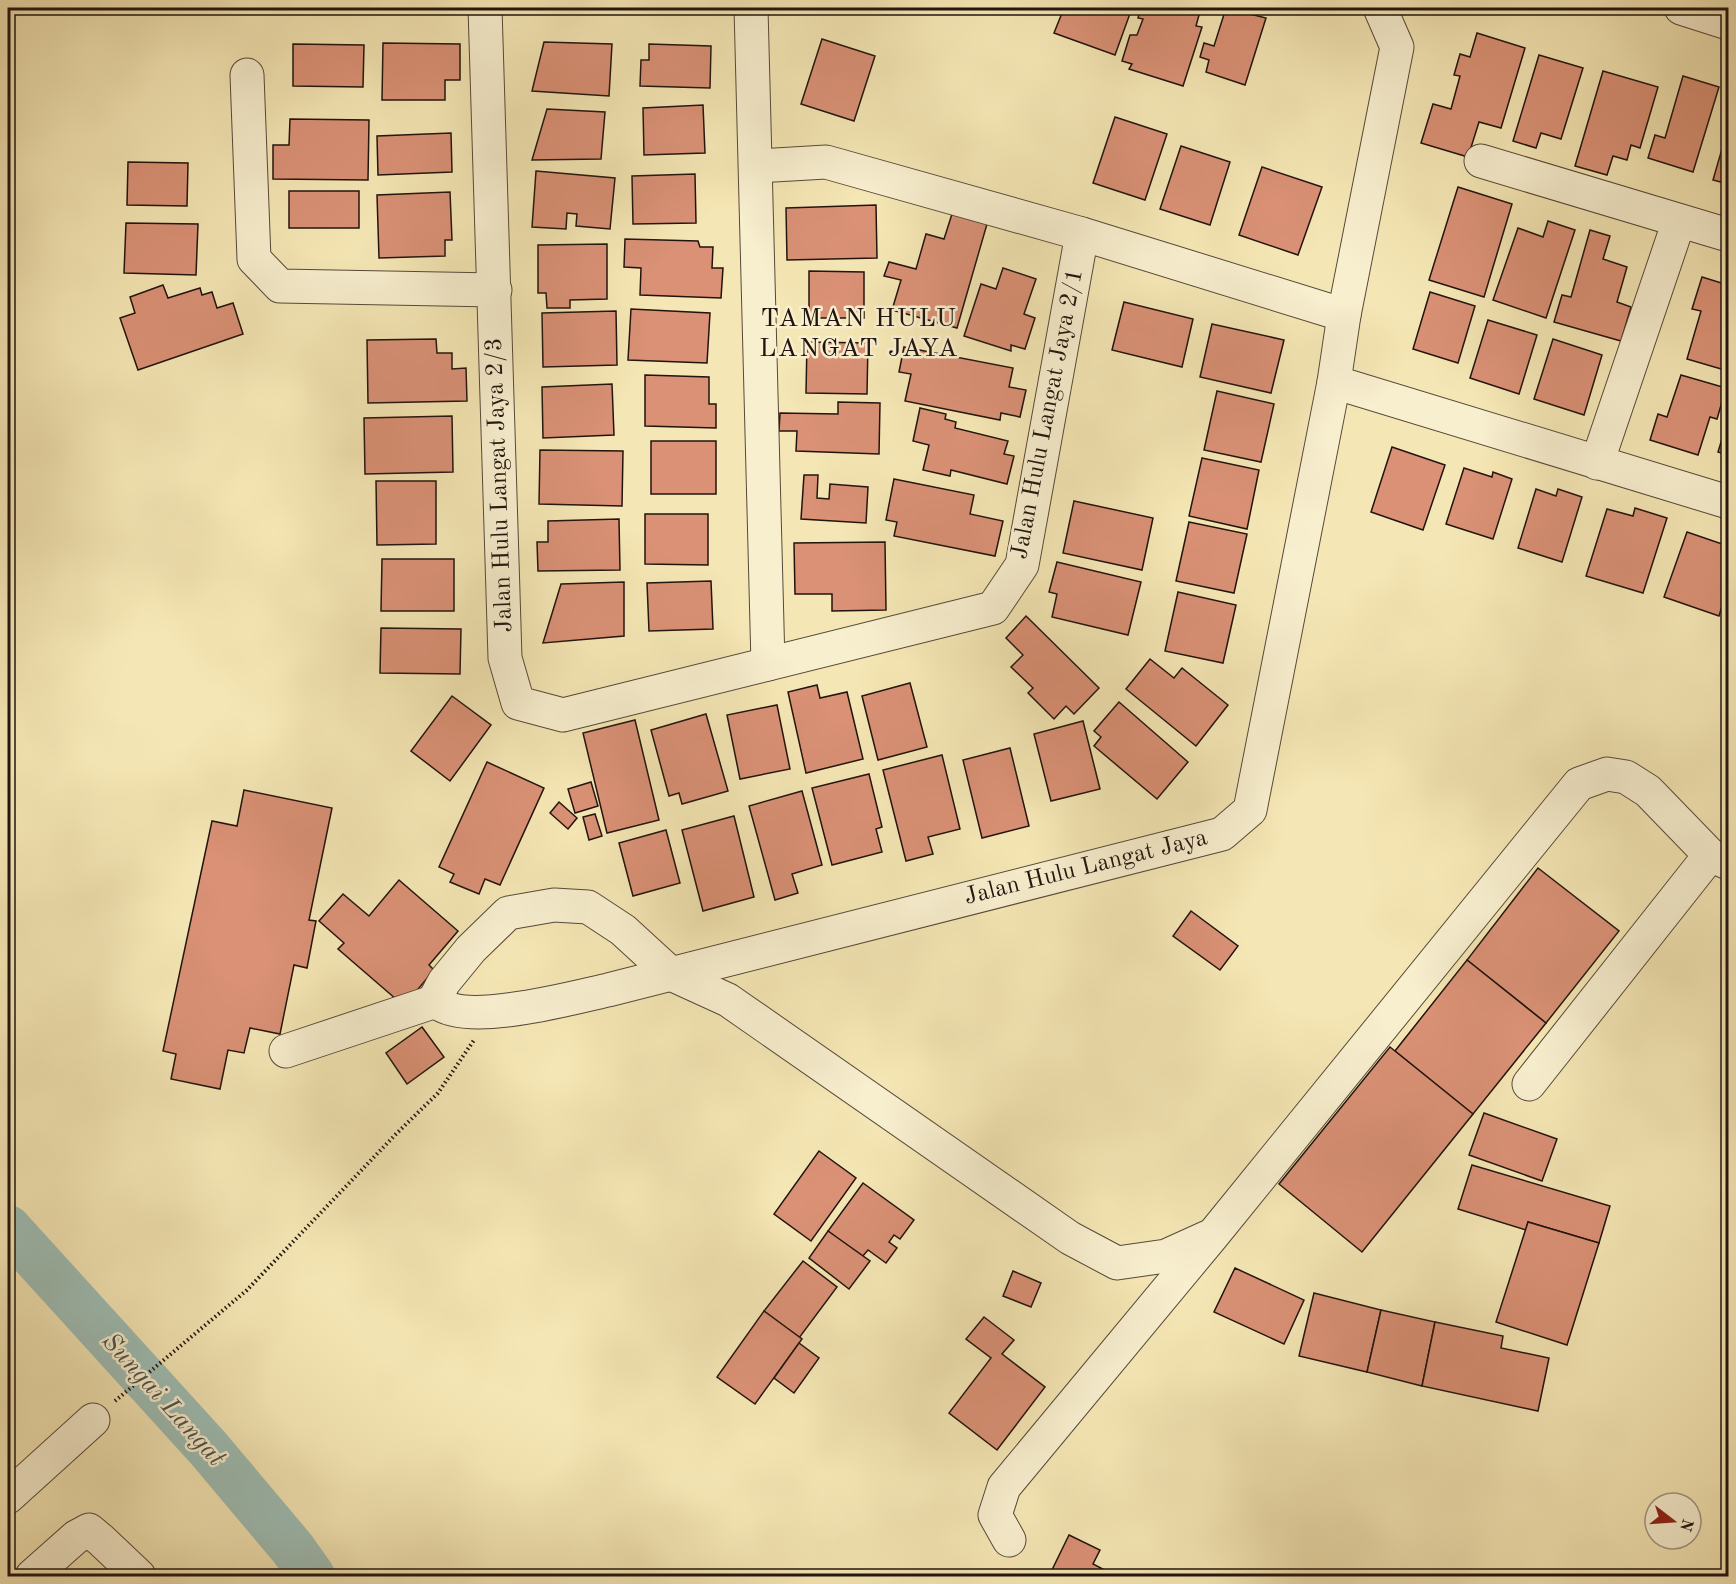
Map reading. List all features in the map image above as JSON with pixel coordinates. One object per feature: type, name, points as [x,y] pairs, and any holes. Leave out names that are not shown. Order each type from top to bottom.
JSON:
[{"type":"street","name":"Jalan Hulu Langat Jaya 2/3","points":[[485,8],[505,658],[518,702],[563,715],[768,664]]},
{"type":"street","points":[[751,8],[768,664]]},
{"type":"street","name":"Jalan Hulu Langat Jaya","points":[[436,1001],[442,1007],[472,1014],[586,995],[1222,834],[1250,810],[1397,47],[1380,8]]},
{"type":"street","points":[[1686,8],[1728,23]]},
{"type":"street","points":[[247,75],[254,259],[280,286],[495,290]]},
{"type":"street","points":[[1481,161],[1728,235]]},
{"type":"street","points":[[756,166],[826,162],[1082,234],[1344,315]]},
{"type":"street","points":[[1597,463],[1679,220]]},
{"type":"street","name":"Jalan Hulu Langat Jaya 2/1","points":[[768,664],[993,608],[1022,565],[1082,234]]},
{"type":"street","points":[[1334,382],[1728,502]]},
{"type":"street","points":[[1009,1540],[995,1515],[1004,1487],[1579,784],[1607,774],[1626,777],[1648,791],[1719,859],[1529,1084]]},
{"type":"street","points":[[286,1051],[436,1001],[444,982],[471,949],[508,913],[554,906],[588,907],[623,930],[670,974],[728,1000],[1070,1238],[1117,1263],[1166,1256],[1213,1234]]},
{"type":"street","points":[[8,1497],[93,1420]]},
{"type":"street","points":[[32,1576],[76,1537],[89,1530],[139,1576]]},
{"type":"path","points":[[93,1420],[247,1290],[438,1093],[492,1012]]},
{"type":"building","points":[[1064,8],[1132,8],[1115,55],[1054,33]]},
{"type":"building","points":[[1141,8],[1201,8],[1196,26],[1202,27],[1183,86],[1129,69],[1132,64],[1122,61],[1130,35],[1137,35],[1143,19],[1138,18]]},
{"type":"building","points":[[1226,8],[1266,18],[1245,85],[1206,72],[1209,60],[1200,57],[1204,43],[1214,46]]},
{"type":"building","points":[[1477,33],[1525,48],[1501,128],[1479,122],[1468,157],[1421,143],[1433,104],[1451,109],[1460,76],[1454,75],[1460,54],[1470,57]]},
{"type":"building","points":[[822,39],[875,56],[854,121],[801,104]]},
{"type":"building","points":[[544,42],[612,44],[609,96],[532,91]]},
{"type":"building","points":[[383,43],[460,44],[460,80],[445,80],[445,100],[382,100]]},
{"type":"building","points":[[293,44],[364,45],[363,87],[293,86]]},
{"type":"building","points":[[649,44],[711,46],[710,88],[640,86],[641,60],[649,60]]},
{"type":"building","points":[[1539,55],[1583,68],[1561,139],[1541,133],[1536,148],[1513,141]]},
{"type":"building","points":[[1603,71],[1658,87],[1640,148],[1631,145],[1627,160],[1613,156],[1607,175],[1575,166]]},
{"type":"building","points":[[1683,76],[1719,87],[1693,172],[1648,158],[1655,135],[1665,138]]},
{"type":"building","points":[[703,105],[705,153],[644,155],[643,108]]},
{"type":"building","points":[[547,109],[605,112],[601,159],[532,160]]},
{"type":"building","points":[[1115,117],[1167,134],[1145,200],[1093,183]]},
{"type":"building","points":[[290,119],[369,120],[368,180],[273,179],[273,145],[289,145]]},
{"type":"building","points":[[1728,128],[1728,184],[1713,180]]},
{"type":"building","points":[[451,133],[452,172],[378,175],[377,136]]},
{"type":"building","points":[[1181,146],[1230,162],[1210,225],[1160,209]]},
{"type":"building","points":[[128,162],[188,163],[187,206],[127,205]]},
{"type":"building","points":[[1262,167],[1322,187],[1298,255],[1239,235]]},
{"type":"building","points":[[536,171],[615,178],[610,229],[576,226],[577,214],[567,213],[566,229],[532,227]]},
{"type":"building","points":[[695,174],[696,223],[633,224],[632,176]]},
{"type":"building","points":[[1458,187],[1512,204],[1484,297],[1429,280]]},
{"type":"building","points":[[289,191],[359,191],[359,228],[289,228]]},
{"type":"building","points":[[450,192],[452,240],[445,240],[445,256],[379,258],[377,195]]},
{"type":"building","points":[[876,205],[877,258],[787,260],[786,208]]},
{"type":"building","points":[[952,214],[987,224],[957,328],[892,310],[901,280],[884,276],[889,262],[916,269],[926,234],[944,239]]},
{"type":"building","points":[[1548,221],[1575,230],[1546,318],[1493,300],[1518,228],[1543,237]]},
{"type":"building","points":[[126,223],[198,224],[196,275],[124,273]]},
{"type":"building","points":[[1590,230],[1610,236],[1603,259],[1627,267],[1617,302],[1631,307],[1621,341],[1554,322],[1562,295],[1571,297]]},
{"type":"building","points":[[625,239],[698,241],[700,247],[713,247],[712,268],[723,268],[721,298],[640,295],[641,268],[624,267]]},
{"type":"building","points":[[607,244],[607,299],[570,300],[570,308],[547,308],[546,293],[538,293],[538,245]]},
{"type":"building","points":[[1003,268],[1036,279],[1024,314],[1035,318],[1025,349],[1011,345],[1011,351],[964,336],[981,284],[996,289]]},
{"type":"building","points":[[809,271],[864,272],[864,318],[809,318]]},
{"type":"building","points":[[1702,277],[1728,285],[1728,371],[1687,359],[1701,311],[1692,309]]},
{"type":"building","points":[[163,285],[168,298],[200,288],[202,295],[212,292],[217,308],[233,303],[243,334],[138,370],[120,318],[135,313],[130,297]]},
{"type":"building","points":[[1430,292],[1475,306],[1458,363],[1413,349]]},
{"type":"building","points":[[1124,302],[1193,319],[1182,367],[1112,350]]},
{"type":"building","points":[[631,309],[710,313],[707,363],[628,360]]},
{"type":"building","points":[[616,311],[617,365],[543,367],[542,313]]},
{"type":"building","points":[[1488,320],[1537,335],[1519,394],[1470,378]]},
{"type":"building","points":[[1212,324],[1284,340],[1271,393],[1200,377]]},
{"type":"building","points":[[436,339],[437,353],[452,353],[452,369],[466,368],[467,401],[368,403],[367,340]]},
{"type":"building","points":[[1553,339],[1602,355],[1584,415],[1534,399]]},
{"type":"building","points":[[807,342],[868,343],[867,394],[806,393]]},
{"type":"building","points":[[904,347],[1013,368],[1009,387],[1026,390],[1020,417],[1001,413],[1000,420],[905,401],[911,374],[899,372]]},
{"type":"building","points":[[645,375],[709,377],[709,404],[716,404],[716,428],[645,426]]},
{"type":"building","points":[[1681,375],[1726,388],[1717,419],[1710,417],[1698,455],[1650,440],[1658,414],[1667,417]]},
{"type":"building","points":[[612,384],[614,435],[543,438],[542,387]]},
{"type":"building","points":[[1217,391],[1274,404],[1261,462],[1204,450]]},
{"type":"building","points":[[838,402],[880,403],[879,454],[796,451],[797,431],[779,431],[780,413],[838,414]]},
{"type":"building","points":[[920,408],[946,414],[945,419],[956,422],[955,428],[1008,441],[1004,454],[1014,456],[1007,484],[951,470],[950,476],[923,470],[929,445],[913,441]]},
{"type":"building","points":[[452,416],[453,472],[365,474],[364,418]]},
{"type":"building","points":[[1728,419],[1728,455],[1718,452]]},
{"type":"building","points":[[651,441],[716,441],[716,494],[651,494]]},
{"type":"building","points":[[1392,447],[1445,465],[1423,530],[1371,512]]},
{"type":"building","points":[[540,450],[623,451],[622,506],[539,504]]},
{"type":"building","points":[[1202,458],[1259,470],[1247,529],[1189,516]]},
{"type":"building","points":[[1464,468],[1492,477],[1493,472],[1512,479],[1493,539],[1446,524]]},
{"type":"building","points":[[804,475],[818,475],[817,498],[829,499],[830,484],[868,487],[866,523],[801,519]]},
{"type":"building","points":[[894,479],[974,495],[970,514],[1003,521],[995,556],[894,536],[897,522],[886,520]]},
{"type":"building","points":[[376,481],[436,481],[436,544],[377,545]]},
{"type":"building","points":[[1536,489],[1556,496],[1558,489],[1582,497],[1562,562],[1518,548]]},
{"type":"building","points":[[1074,501],[1153,518],[1142,570],[1063,553]]},
{"type":"building","points":[[1635,508],[1667,518],[1643,593],[1586,576],[1607,509],[1633,516]]},
{"type":"building","points":[[645,514],[708,514],[708,565],[645,564]]},
{"type":"building","points":[[619,519],[620,570],[538,571],[537,542],[548,542],[548,521]]},
{"type":"building","points":[[1189,522],[1247,534],[1234,593],[1176,581]]},
{"type":"building","points":[[1687,532],[1728,546],[1728,586],[1719,616],[1664,597]]},
{"type":"building","points":[[885,542],[886,610],[832,611],[832,594],[795,594],[794,543]]},
{"type":"building","points":[[382,559],[454,559],[454,611],[381,611]]},
{"type":"building","points":[[1057,562],[1141,582],[1128,635],[1052,617],[1057,594],[1049,592]]},
{"type":"building","points":[[711,581],[713,629],[649,631],[647,583]]},
{"type":"building","points":[[624,582],[624,636],[543,643],[561,584]]},
{"type":"building","points":[[1178,592],[1236,605],[1223,663],[1165,651]]},
{"type":"building","points":[[1026,616],[1099,688],[1074,714],[1066,706],[1054,719],[1028,693],[1033,688],[1011,667],[1023,655],[1006,638]]},
{"type":"building","points":[[381,628],[461,629],[460,674],[380,673]]},
{"type":"building","points":[[1150,659],[1174,678],[1182,668],[1228,705],[1196,746],[1126,689]]},
{"type":"building","points":[[910,683],[927,747],[878,760],[862,696]]},
{"type":"building","points":[[817,685],[820,698],[847,692],[863,759],[806,773],[788,692]]},
{"type":"building","points":[[452,696],[491,725],[450,781],[411,751]]},
{"type":"building","points":[[1119,702],[1188,762],[1157,799],[1094,746],[1101,737],[1094,731]]},
{"type":"building","points":[[777,705],[790,769],[740,779],[727,715]]},
{"type":"building","points":[[706,714],[728,791],[682,804],[679,793],[669,796],[651,730]]},
{"type":"building","points":[[635,720],[659,820],[607,833],[583,733]]},
{"type":"building","points":[[1083,721],[1100,789],[1051,801],[1034,734]]},
{"type":"building","points":[[1010,748],[1029,826],[982,838],[963,760]]},
{"type":"building","points":[[942,755],[960,829],[928,837],[933,854],[906,861],[883,770]]},
{"type":"building","points":[[487,762],[544,788],[500,885],[485,879],[479,894],[450,882],[454,874],[439,867]]},
{"type":"building","points":[[869,774],[882,827],[876,829],[882,852],[832,865],[812,788]]},
{"type":"building","points":[[591,782],[598,806],[575,813],[568,789]]},
{"type":"building","points":[[244,790],[332,808],[309,920],[316,921],[307,968],[294,965],[280,1034],[250,1028],[244,1053],[228,1050],[220,1089],[171,1079],[176,1054],[163,1051],[212,821],[237,826]]},
{"type":"building","points":[[802,791],[822,865],[792,874],[798,893],[775,900],[749,806]]},
{"type":"building","points":[[559,802],[577,818],[568,829],[550,813]]},
{"type":"building","points":[[595,814],[602,836],[589,840],[583,817]]},
{"type":"building","points":[[734,816],[754,897],[703,911],[682,830]]},
{"type":"building","points":[[666,830],[680,883],[633,896],[619,843]]},
{"type":"building","points":[[1538,868],[1619,931],[1546,1023],[1467,960]]},
{"type":"building","points":[[399,880],[458,931],[429,965],[434,970],[404,1006],[338,949],[344,943],[319,921],[343,894],[369,916]]},
{"type":"building","points":[[1191,911],[1238,946],[1220,970],[1173,936]]},
{"type":"building","points":[[1467,960],[1546,1023],[1473,1114],[1395,1051]]},
{"type":"building","points":[[422,1027],[444,1057],[407,1084],[386,1053]]},
{"type":"building","points":[[1390,1047],[1473,1114],[1362,1252],[1279,1184]]},
{"type":"building","points":[[1484,1113],[1557,1139],[1542,1181],[1469,1155]]},
{"type":"building","points":[[819,1151],[856,1178],[811,1241],[774,1214]]},
{"type":"building","points":[[1472,1165],[1610,1206],[1599,1243],[1528,1222],[1526,1230],[1458,1209]]},
{"type":"building","points":[[863,1183],[914,1220],[900,1239],[894,1235],[889,1242],[897,1248],[886,1263],[868,1250],[862,1257],[828,1231]]},
{"type":"building","points":[[1528,1222],[1599,1243],[1567,1345],[1496,1322]]},
{"type":"building","points":[[828,1231],[870,1261],[849,1289],[809,1258]]},
{"type":"building","points":[[803,1261],[837,1287],[799,1338],[764,1311]]},
{"type":"building","points":[[1235,1268],[1304,1300],[1284,1344],[1214,1312]]},
{"type":"building","points":[[1013,1271],[1041,1283],[1031,1307],[1003,1296]]},
{"type":"building","points":[[1314,1293],[1381,1310],[1367,1372],[1299,1356]]},
{"type":"building","points":[[1381,1310],[1435,1322],[1422,1386],[1367,1372]]},
{"type":"building","points":[[764,1311],[802,1339],[755,1404],[717,1377]]},
{"type":"building","points":[[984,1317],[1014,1340],[1002,1354],[1045,1387],[997,1450],[949,1413],[991,1358],[966,1339]]},
{"type":"building","points":[[1435,1322],[1503,1336],[1501,1348],[1549,1358],[1538,1411],[1422,1386]]},
{"type":"building","points":[[799,1343],[819,1358],[794,1393],[774,1378]]},
{"type":"building","points":[[1069,1535],[1100,1550],[1093,1564],[1116,1576],[1049,1576]]},
{"type":"waterway","name":"Sungai Langat","points":[[8,1228],[208,1448],[293,1549],[312,1576]]},
{"type":"district","name":"TAMAN HULU LANGAT JAYA","points":[[859,334]]}]
